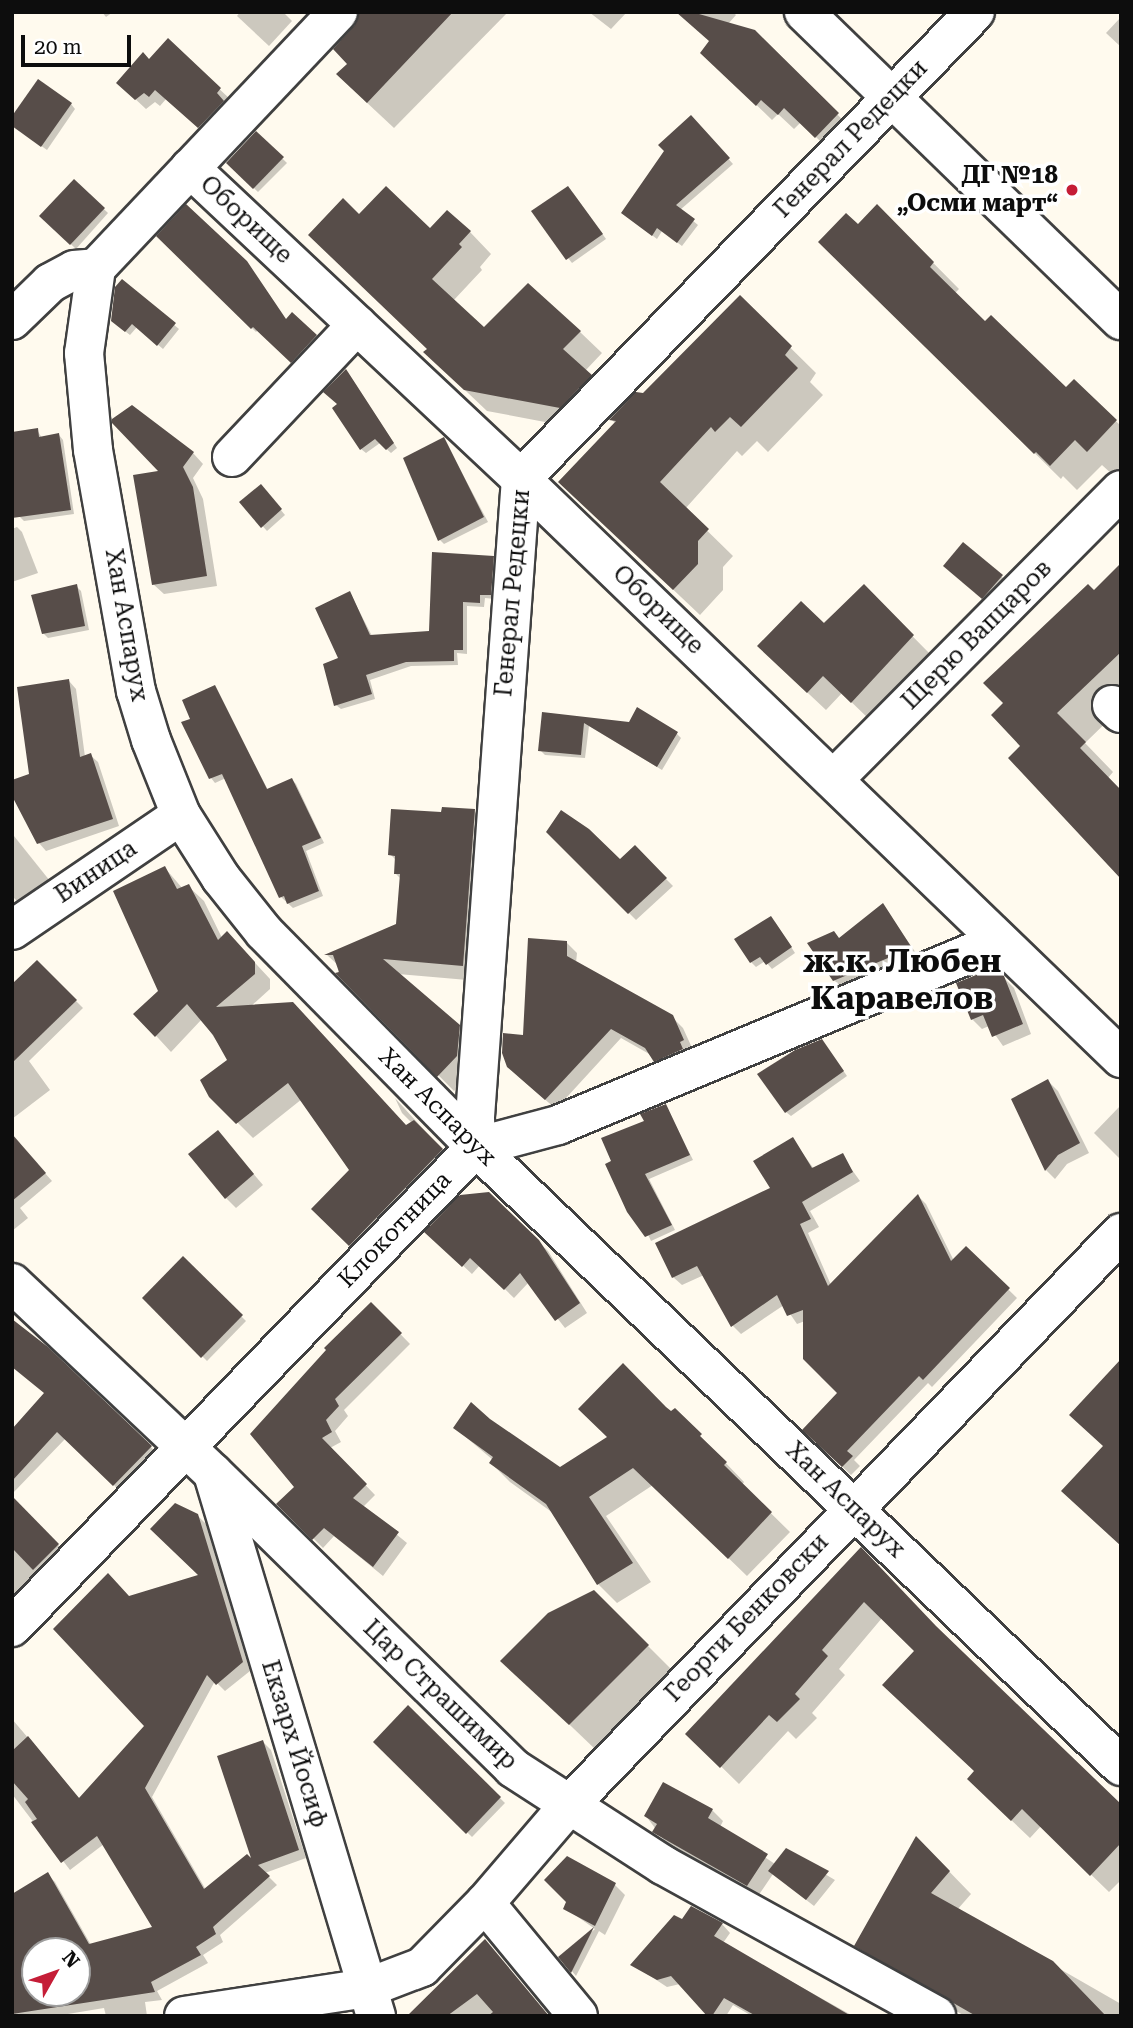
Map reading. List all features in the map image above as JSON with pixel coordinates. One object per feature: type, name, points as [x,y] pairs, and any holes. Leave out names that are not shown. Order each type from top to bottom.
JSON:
[{"type":"street","points":[[12,320],[50,283],[74,270],[96,268],[338,12]]},
{"type":"street","points":[[804,12],[1121,320]]},
{"type":"street","name":"Генерал Редецки","points":[[476,1147],[475,1117],[521,479],[975,12]]},
{"type":"street","name":"Оборище","points":[[190,167],[521,479],[1121,1058]]},
{"type":"street","name":"Хан Аспарух","points":[[96,268],[84,353],[93,450],[136,691],[151,740],[181,815],[221,878],[264,932],[476,1147],[1121,1766]]},
{"type":"street","points":[[232,457],[357,325]]},
{"type":"street","name":"Щерю Вапцаров","points":[[834,779],[1121,490]]},
{"type":"street","name":"Виница","points":[[12,930],[181,815]]},
{"type":"street","points":[[476,1147],[558,1125],[998,942]]},
{"type":"street","name":"Клокотница","points":[[12,1627],[200,1459],[476,1147]]},
{"type":"street","name":"Георги Бенковски","points":[[184,2016],[372,2002],[422,1967],[485,1903],[569,1805],[1121,1233]]},
{"type":"street","name":"Цар Страшимир","points":[[12,1283],[200,1459],[513,1768],[663,1865],[936,2016]]},
{"type":"street","name":"Екзарх Йосиф","points":[[200,1459],[372,2002]]},
{"type":"street","points":[[485,1903],[578,2016]]},
{"type":"building","points":[[359,12],[453,12],[367,103],[336,74],[347,64],[333,49],[354,26]]},
{"type":"building","points":[[676,12],[692,12],[755,30],[839,113],[815,138],[784,108],[778,115],[761,100],[756,106],[700,53],[709,41]]},
{"type":"building","points":[[168,38],[221,88],[217,93],[224,101],[198,128],[155,90],[149,97],[144,93],[135,100],[116,83],[143,52],[149,59]]},
{"type":"building","points":[[38,79],[72,103],[41,147],[12,126],[12,116]]},
{"type":"building","points":[[691,115],[730,158],[676,205],[695,219],[677,243],[657,228],[652,236],[621,213],[664,151],[658,145]]},
{"type":"building","points":[[256,131],[284,157],[253,189],[226,163]]},
{"type":"building","points":[[74,179],[105,208],[70,245],[39,216]]},
{"type":"building","points":[[386,186],[430,228],[447,210],[471,231],[459,244],[462,247],[432,279],[484,327],[528,283],[581,331],[563,349],[592,375],[560,408],[464,390],[423,352],[427,349],[308,235],[343,198],[359,214]]},
{"type":"building","points":[[568,186],[603,234],[566,260],[531,211]]},
{"type":"building","points":[[186,204],[247,261],[286,319],[292,312],[317,335],[291,363],[253,327],[251,329],[156,236]]},
{"type":"building","points":[[877,204],[934,262],[930,267],[985,321],[991,315],[1066,387],[1074,379],[1117,420],[1087,452],[1075,440],[1050,466],[1036,452],[1034,454],[818,242],[846,213],[858,224]]},
{"type":"building","points":[[122,279],[176,323],[157,346],[132,324],[125,332],[111,321],[115,287]]},
{"type":"building","points":[[740,295],[792,346],[785,355],[798,368],[741,427],[730,417],[715,432],[711,427],[660,482],[709,529],[698,541],[698,564],[673,590],[558,482],[616,421],[609,420],[636,392],[643,393]]},
{"type":"building","points":[[346,369],[394,443],[386,450],[375,439],[360,450],[332,408],[337,404],[323,392]]},
{"type":"building","points":[[132,405],[194,452],[183,467],[193,487],[207,576],[152,585],[133,475],[158,471],[112,423],[112,419]]},
{"type":"building","points":[[38,428],[39,437],[59,433],[71,510],[12,518],[12,432]]},
{"type":"building","points":[[444,437],[484,517],[438,541],[403,458]]},
{"type":"building","points":[[261,484],[282,509],[261,528],[239,502]]},
{"type":"building","points":[[963,542],[1003,575],[982,599],[943,566]]},
{"type":"building","points":[[432,552],[494,556],[491,595],[480,595],[480,603],[463,602],[463,650],[454,650],[454,661],[406,662],[366,675],[372,694],[334,706],[323,664],[338,658],[315,608],[350,591],[370,635],[429,631]]},
{"type":"building","points":[[1121,563],[1121,652],[1057,713],[1086,742],[1080,748],[1121,790],[1121,879],[1008,758],[1020,746],[991,715],[1003,703],[983,683],[1088,584],[1094,590]]},
{"type":"building","points":[[77,584],[85,626],[42,634],[31,595]]},
{"type":"building","points":[[864,584],[914,635],[851,703],[823,676],[807,693],[757,646],[801,601],[824,623]]},
{"type":"building","points":[[69,679],[80,757],[91,753],[113,819],[37,844],[12,796],[12,780],[29,774],[17,687]]},
{"type":"building","points":[[215,685],[267,789],[292,778],[321,838],[302,846],[319,891],[287,904],[284,896],[279,898],[222,774],[209,779],[181,722],[190,719],[182,700]]},
{"type":"building","points":[[637,707],[678,732],[657,767],[584,723],[581,755],[538,751],[542,712],[629,722]]},
{"type":"building","points":[[442,807],[475,809],[463,966],[383,959],[460,1025],[457,1056],[437,1077],[335,973],[339,972],[333,955],[324,955],[396,924],[400,874],[394,874],[395,856],[388,855],[391,809],[441,812]]},
{"type":"building","points":[[561,810],[589,829],[620,859],[635,845],[667,878],[628,914],[546,832]]},
{"type":"building","points":[[165,866],[177,889],[189,884],[218,940],[227,931],[255,962],[255,974],[216,1007],[293,1002],[406,1125],[414,1120],[443,1149],[349,1246],[311,1209],[349,1170],[288,1083],[236,1124],[209,1097],[200,1080],[227,1060],[213,1035],[187,1004],[155,1037],[133,1014],[158,991],[113,891]]},
{"type":"building","points":[[883,903],[912,948],[833,981],[807,943],[834,931],[839,938]]},
{"type":"building","points":[[771,916],[792,947],[766,965],[760,957],[750,963],[734,939]]},
{"type":"building","points":[[528,938],[567,941],[567,956],[673,1015],[684,1040],[680,1042],[683,1049],[654,1062],[645,1048],[611,1029],[545,1100],[507,1067],[502,1053],[503,1033],[523,1035]]},
{"type":"building","points":[[37,960],[77,1000],[12,1063],[12,984]]},
{"type":"building","points":[[996,967],[1004,976],[1023,1024],[992,1037],[983,1015],[971,1020],[956,983]]},
{"type":"building","points":[[822,1039],[844,1071],[785,1113],[757,1074],[795,1050]]},
{"type":"building","points":[[1048,1079],[1080,1143],[1058,1155],[1045,1171],[1011,1099]]},
{"type":"building","points":[[666,1104],[690,1155],[645,1174],[672,1225],[645,1237],[627,1212],[605,1164],[611,1161],[601,1138],[644,1121],[640,1114]]},
{"type":"building","points":[[218,1130],[254,1174],[225,1199],[188,1154]]},
{"type":"building","points":[[12,1134],[46,1173],[12,1201]]},
{"type":"building","points":[[793,1137],[812,1168],[843,1153],[853,1172],[802,1202],[811,1219],[800,1224],[828,1286],[918,1194],[951,1261],[966,1246],[1010,1288],[923,1380],[919,1376],[847,1451],[853,1456],[842,1467],[802,1430],[837,1393],[803,1359],[803,1310],[787,1316],[777,1295],[731,1327],[697,1266],[672,1278],[655,1243],[770,1188],[753,1161]]},
{"type":"building","points":[[489,1192],[539,1240],[580,1303],[555,1321],[520,1273],[504,1290],[470,1258],[462,1267],[424,1232],[460,1195]]},
{"type":"building","points":[[183,1256],[243,1315],[201,1358],[142,1298]]},
{"type":"building","points":[[371,1302],[402,1333],[335,1399],[339,1406],[326,1420],[332,1432],[322,1438],[367,1484],[353,1498],[399,1532],[373,1567],[324,1528],[312,1540],[276,1504],[294,1487],[250,1434],[326,1350],[324,1348]]},
{"type":"building","points":[[12,1319],[48,1347],[152,1446],[113,1486],[57,1432],[12,1481],[12,1429],[44,1393],[12,1367]]},
{"type":"building","points":[[1121,1359],[1121,1546],[1061,1491],[1103,1446],[1069,1415]]},
{"type":"building","points":[[623,1363],[666,1407],[671,1411],[675,1408],[702,1434],[700,1436],[727,1462],[724,1465],[772,1512],[728,1559],[633,1468],[589,1497],[633,1563],[597,1585],[546,1504],[489,1463],[493,1457],[453,1428],[471,1402],[490,1419],[560,1467],[607,1437],[578,1409]]},
{"type":"building","points":[[12,1496],[59,1544],[33,1570],[12,1548]]},
{"type":"building","points":[[175,1503],[198,1514],[243,1662],[216,1685],[207,1675],[145,1788],[204,1889],[247,1854],[251,1858],[217,1756],[263,1740],[299,1850],[258,1865],[270,1876],[213,1927],[216,1934],[196,1947],[201,1955],[151,1982],[155,1992],[91,2002],[91,1943],[152,1927],[97,1836],[61,1863],[31,1822],[37,1819],[25,1802],[28,1799],[12,1781],[12,1751],[28,1736],[79,1798],[144,1726],[53,1629],[108,1573],[129,1596],[198,1575],[150,1529]]},
{"type":"building","points":[[861,1547],[936,1626],[1121,1804],[1121,1843],[1090,1876],[1022,1809],[1011,1821],[967,1779],[974,1771],[882,1685],[914,1651],[864,1602],[822,1650],[828,1656],[795,1694],[800,1699],[777,1722],[769,1715],[720,1768],[685,1734]]},
{"type":"building","points":[[594,1590],[649,1645],[569,1725],[500,1661],[548,1613]]},
{"type":"building","points":[[408,1705],[501,1797],[466,1834],[373,1742]]},
{"type":"building","points":[[663,1782],[713,1809],[708,1818],[768,1854],[747,1886],[652,1832],[657,1824],[644,1816]]},
{"type":"building","points":[[916,1836],[950,1871],[931,1893],[1053,1961],[1106,2016],[976,2016],[854,1946]]},
{"type":"building","points":[[786,1848],[829,1871],[806,1900],[768,1871]]},
{"type":"building","points":[[567,1856],[616,1883],[595,1926],[563,1909],[566,1902],[544,1880]]},
{"type":"building","points":[[48,1872],[85,1937],[21,1937],[21,2007],[58,2007],[12,2014],[12,1894]]},
{"type":"building","points":[[691,1906],[723,1923],[714,1936],[851,2016],[756,2016],[724,1998],[712,2016],[707,2016],[671,1976],[657,1980],[630,1965],[674,1915],[682,1919]]},
{"type":"building","points":[[594,1927],[571,1973],[558,1957]]},
{"type":"building","points":[[485,1939],[549,2016],[488,2016],[493,2012],[477,1994],[447,2016],[407,2016]]},
{"type":"place","name":"ДГ №18 „Осми март“","points":[[1072,190]]},
{"type":"district","name":"ж.к. Любен Каравелов","points":[[902,980]]}]
